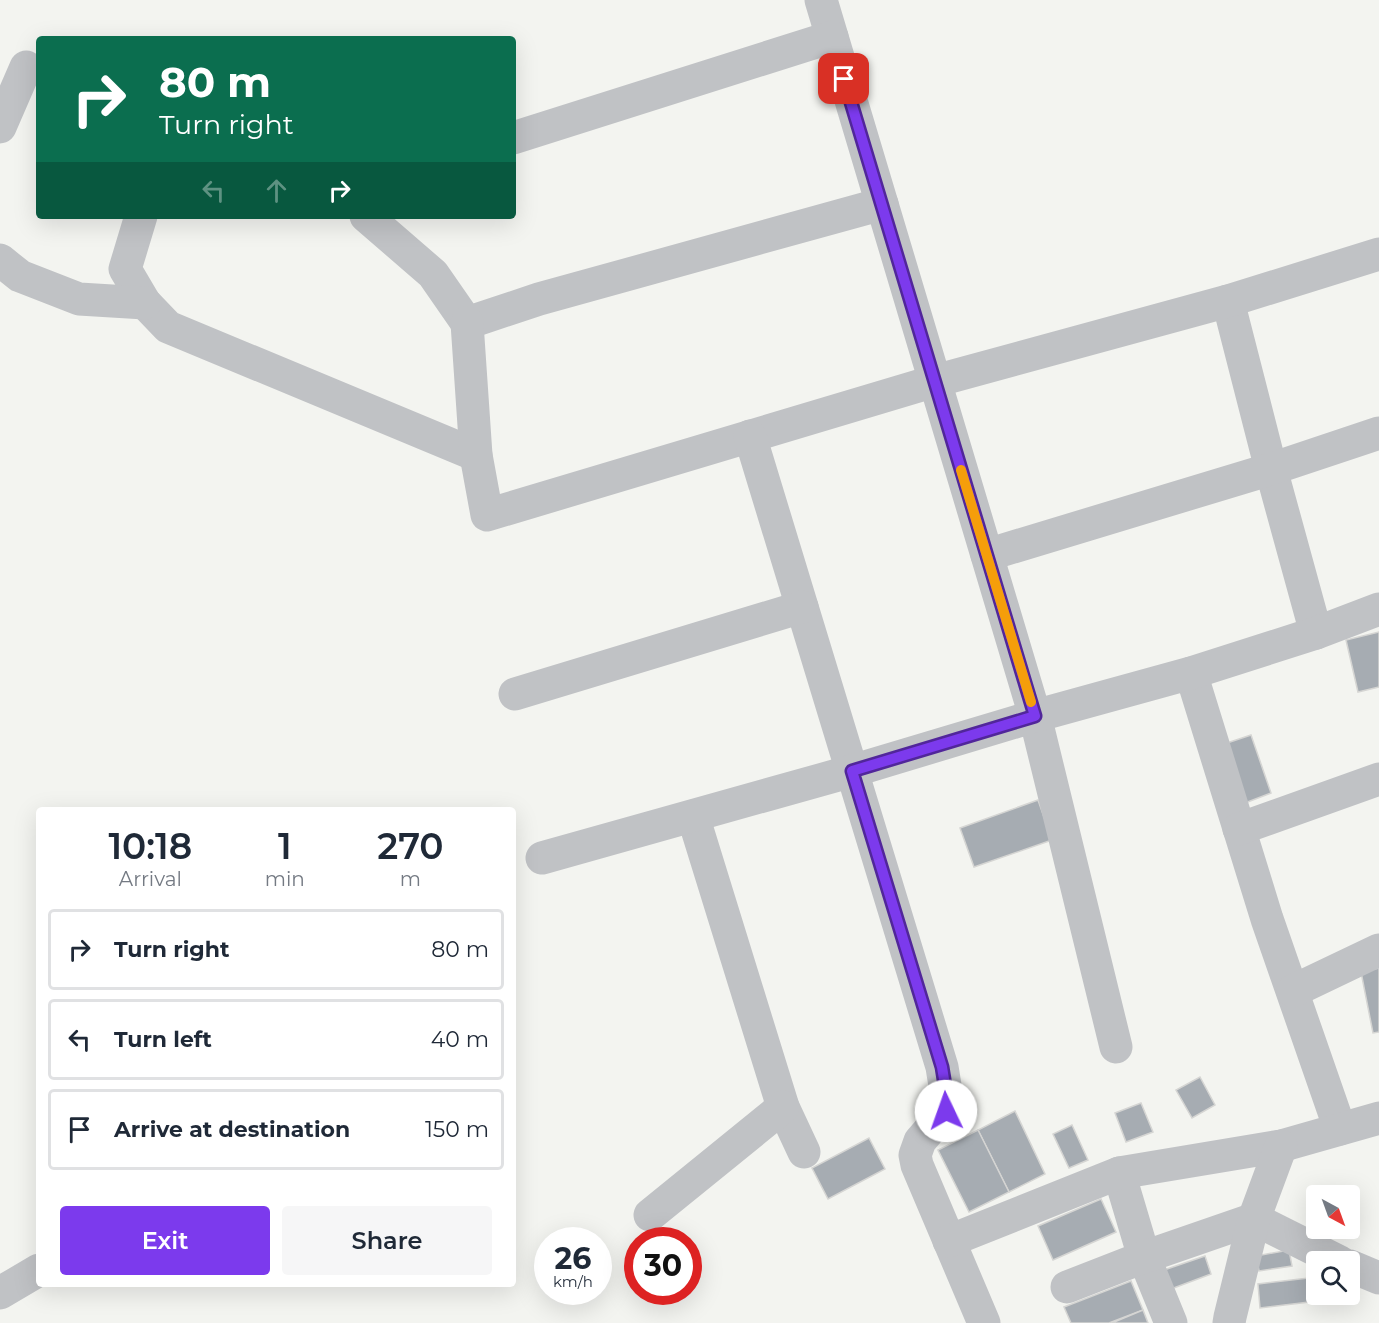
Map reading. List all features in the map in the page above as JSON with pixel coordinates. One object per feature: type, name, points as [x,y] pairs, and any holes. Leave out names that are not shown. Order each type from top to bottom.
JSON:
[{"type":"street","points":[[821,0],[1035,716],[1116,1047]]},
{"type":"street","points":[[516,137],[832,38]]},
{"type":"street","points":[[0,127],[22,64]]},
{"type":"street","points":[[467,323],[539,299],[882,204]]},
{"type":"street","points":[[140,219],[125,269],[145,303],[168,327],[476,455]]},
{"type":"street","points":[[369,219],[433,274],[467,323],[476,455],[487,515],[935,381],[1228,301],[1379,254]]},
{"type":"street","points":[[0,260],[20,276],[79,299],[145,303]]},
{"type":"street","points":[[1228,301],[1316,633]]},
{"type":"street","points":[[987,555],[1271,469],[1379,433]]},
{"type":"street","points":[[750,436],[942,1067],[948,1104],[946,1111],[920,1141],[915,1155],[917,1165],[984,1323]]},
{"type":"street","points":[[515,694],[802,607]]},
{"type":"street","points":[[542,858],[1191,673],[1316,633],[1379,609]]},
{"type":"street","points":[[1191,673],[1267,919],[1340,1130]]},
{"type":"street","points":[[1239,829],[1379,778]]},
{"type":"street","points":[[693,816],[783,1107],[804,1152]]},
{"type":"street","points":[[1293,991],[1379,950]]},
{"type":"street","points":[[650,1215],[783,1107]]},
{"type":"street","points":[[949,1241],[1119,1173],[1281,1146],[1379,1118]]},
{"type":"street","points":[[1229,1323],[1254,1219],[1281,1146]]},
{"type":"street","points":[[1119,1173],[1144,1257],[1171,1323]]},
{"type":"street","points":[[1067,1287],[1144,1257],[1254,1219],[1318,1251]]},
{"type":"street","points":[[1360,1270],[1379,1278]]},
{"type":"street","points":[[0,1293],[36,1272]]},
{"type":"building","points":[[1379,632],[1379,687],[1358,692],[1346,640]]},
{"type":"building","points":[[1251,735],[1271,793],[1245,803],[1224,744]]},
{"type":"building","points":[[1038,800],[1052,840],[974,867],[960,828]]},
{"type":"building","points":[[1379,968],[1379,1032],[1373,1033],[1361,972]]},
{"type":"building","points":[[1200,1077],[1215,1105],[1192,1118],[1176,1090]]},
{"type":"building","points":[[1141,1103],[1153,1132],[1126,1142],[1115,1113]]},
{"type":"building","points":[[1015,1111],[1045,1174],[1009,1192],[978,1130]]},
{"type":"building","points":[[1072,1125],[1088,1160],[1069,1168],[1053,1134]]},
{"type":"building","points":[[978,1130],[1009,1192],[969,1212],[938,1150]]},
{"type":"building","points":[[869,1138],[885,1169],[828,1199],[812,1168]]},
{"type":"building","points":[[1101,1199],[1116,1232],[1053,1260],[1038,1226]]},
{"type":"building","points":[[1289,1250],[1292,1266],[1259,1271],[1256,1256]]},
{"type":"building","points":[[1205,1256],[1211,1274],[1171,1289],[1164,1270]]},
{"type":"building","points":[[1306,1278],[1306,1302],[1260,1308],[1258,1284]]},
{"type":"building","points":[[1131,1281],[1143,1310],[1109,1323],[1071,1323],[1064,1307]]},
{"type":"building","points":[[1143,1310],[1148,1323],[1112,1323]]},
{"type":"slow traffic","points":[[961,470],[1031,702]]},
{"type":"route","points":[[844,79],[1035,716],[852,771],[942,1067],[948,1104],[946,1111]]}]
